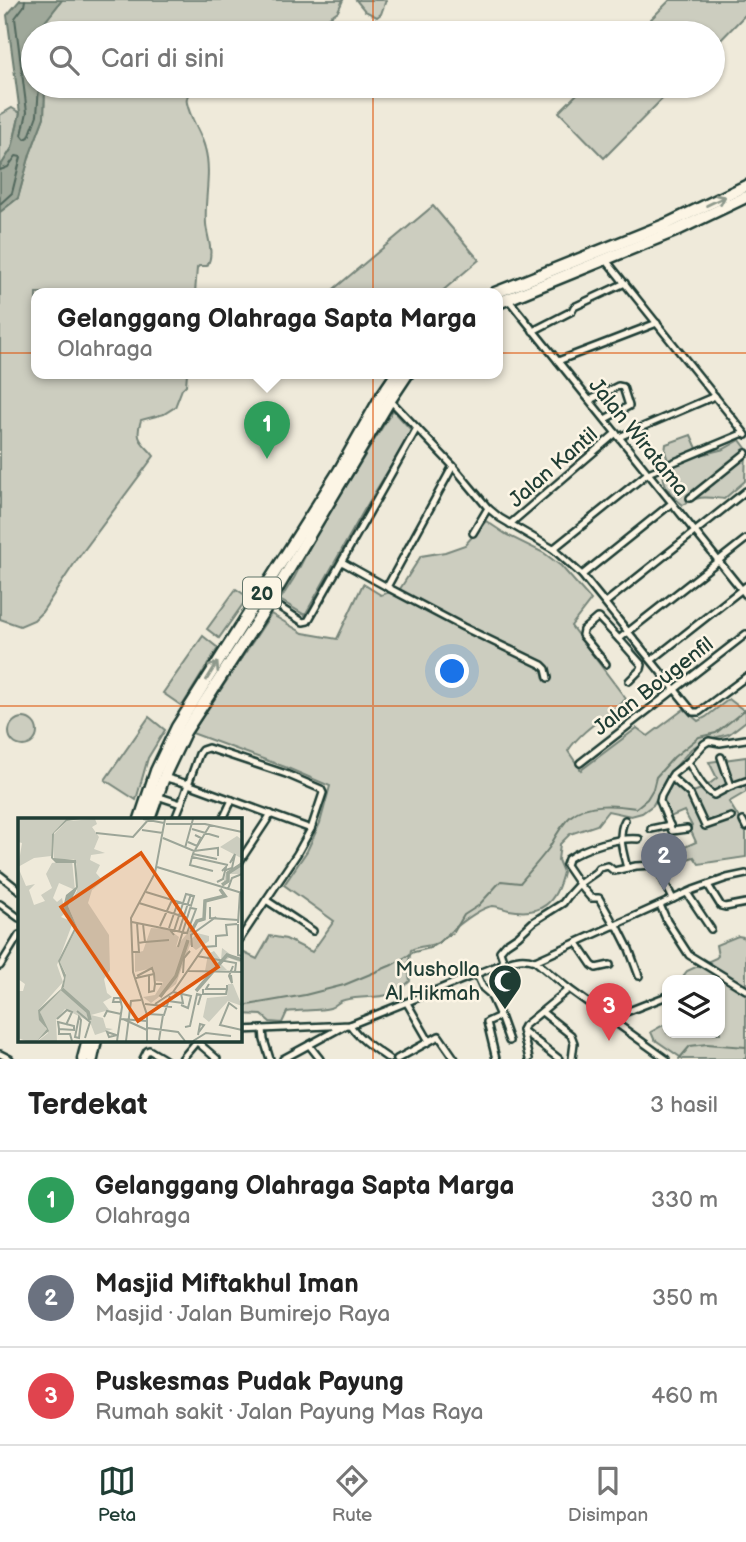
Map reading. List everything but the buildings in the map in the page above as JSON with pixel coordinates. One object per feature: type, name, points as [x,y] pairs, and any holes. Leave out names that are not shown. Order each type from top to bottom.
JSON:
[{"type":"highway","points":[[503,301],[746,186]]},
{"type":"highway","points":[[503,290],[676,231],[746,197]]},
{"type":"highway","name":"20","points":[[141,818],[195,717],[270,601],[393,379]]},
{"type":"highway","name":"20","points":[[149,818],[156,771],[177,727],[404,379]]},
{"type":"street","points":[[552,549],[648,473],[745,434],[603,255]]},
{"type":"street","points":[[533,331],[572,311],[574,307],[625,283]]},
{"type":"street","name":"Jalan Wiratama","points":[[503,301],[533,331],[745,590]]},
{"type":"street","points":[[558,362],[657,323]]},
{"type":"street","points":[[590,400],[621,386],[629,406]]},
{"type":"street","name":"Jalan Kantil","points":[[510,524],[617,435],[715,396]]},
{"type":"street","points":[[390,400],[453,466],[488,509],[552,549],[582,575],[693,712],[699,712],[746,677]]},
{"type":"street","points":[[605,419],[638,402]]},
{"type":"street","points":[[270,601],[303,622],[308,621],[417,428]]},
{"type":"street","points":[[690,498],[746,453]]},
{"type":"street","points":[[387,587],[453,466]]},
{"type":"street","points":[[605,603],[746,491]]},
{"type":"street","points":[[582,575],[672,503]]},
{"type":"street","points":[[473,533],[488,509]]},
{"type":"street","points":[[619,639],[746,539]]},
{"type":"street","points":[[342,562],[463,627],[542,665],[548,678]]},
{"type":"street","points":[[652,660],[745,590]]},
{"type":"street","points":[[606,664],[582,635],[583,630],[597,618],[600,618],[642,665],[629,681]]},
{"type":"street","name":"Jalan Bougenfil","points":[[580,763],[746,634]]},
{"type":"street","points":[[687,830],[673,831],[660,801],[671,777],[709,741],[720,743],[746,739]]},
{"type":"street","points":[[175,818],[199,754],[205,748],[285,774],[321,789],[323,793],[311,829],[242,936]]},
{"type":"street","points":[[721,757],[731,786]]},
{"type":"street","points":[[688,762],[706,789],[714,795],[746,781]]},
{"type":"street","points":[[671,777],[690,794],[705,826],[731,817]]},
{"type":"street","points":[[163,778],[188,784],[311,829]]},
{"type":"street","points":[[153,795],[181,804]]},
{"type":"street","points":[[223,818],[232,800]]},
{"type":"street","points":[[242,858],[271,814]]},
{"type":"street","points":[[625,820],[621,828],[621,839],[627,867]]},
{"type":"street","points":[[651,830],[670,825]]},
{"type":"street","points":[[639,839],[621,839],[585,850],[568,859],[566,865],[591,898],[599,898],[629,949],[639,976]]},
{"type":"street","points":[[504,962],[501,948],[533,922],[564,903],[579,884],[597,873],[599,868],[608,866],[614,870],[657,866],[673,899]]},
{"type":"street","points":[[535,961],[687,893],[746,874]]},
{"type":"street","points":[[0,875],[18,889]]},
{"type":"street","points":[[708,885],[721,906],[746,902]]},
{"type":"street","points":[[687,893],[711,929]]},
{"type":"street","points":[[265,900],[313,931]]},
{"type":"street","points":[[0,904],[18,917]]},
{"type":"street","points":[[660,905],[689,955],[746,990]]},
{"type":"street","points":[[0,966],[18,937]]},
{"type":"street","points":[[578,943],[596,968],[610,965]]},
{"type":"street","points":[[283,1059],[348,1025],[518,958],[535,961],[569,989],[664,1057]]},
{"type":"street","points":[[635,964],[644,958]]},
{"type":"street","points":[[476,973],[483,988],[491,994],[509,1041]]},
{"type":"street","points":[[529,1059],[522,1030],[527,1022],[569,989]]},
{"type":"street","points":[[611,1018],[662,998]]},
{"type":"street","points":[[407,1003],[429,1041]]},
{"type":"street","points":[[541,1012],[571,1035],[572,1059]]},
{"type":"street","points":[[496,1059],[487,1022],[500,1016]]},
{"type":"street","points":[[242,1030],[348,1025],[388,1059]]},
{"type":"street","points":[[263,1029],[270,1059]]},
{"type":"street","points":[[522,1030],[559,1059]]},
{"type":"street","points":[[397,1059],[437,1037],[441,1037],[455,1059]]},
{"type":"street","points":[[182,1059],[195,1042]]},
{"type":"street","points":[[197,1042],[217,1059]]},
{"type":"street","points":[[309,1045],[320,1059]]},
{"type":"street","points":[[143,1059],[147,1051],[164,1059]]},
{"type":"street","points":[[0,1054],[10,1059]]},
{"type":"shaded area","points":[[62,0],[343,0],[338,11],[324,21],[46,21]]},
{"type":"shaded area","points":[[356,0],[386,0],[381,14],[377,17],[365,11]]},
{"type":"shaded area","points":[[670,0],[746,0],[746,14],[725,36],[725,21],[649,21]]},
{"type":"shaded area","points":[[45,98],[187,98],[207,157],[206,224],[210,256],[207,266],[197,268],[195,288],[31,288],[31,379],[186,379],[175,407],[164,414],[141,420],[139,437],[154,456],[76,561],[42,612],[34,620],[20,626],[0,619],[0,212],[18,198],[44,117]]},
{"type":"shaded area","points":[[573,98],[663,98],[604,158],[559,112]]},
{"type":"shaded area","points":[[12,108],[20,113],[12,148],[0,167],[0,115]]},
{"type":"shaded area","points":[[433,206],[479,260],[446,288],[335,288]]},
{"type":"shaded area","points":[[393,410],[412,431],[305,615],[280,600],[317,533]]},
{"type":"shaded area","points":[[691,435],[700,455],[724,449],[740,440],[746,448],[745,481],[724,499],[703,498],[683,505],[667,488],[663,474],[671,468],[665,452],[666,444]]},
{"type":"shaded area","points":[[486,521],[507,535],[544,553],[561,566],[591,600],[571,626],[626,699],[573,743],[568,751],[581,770],[637,728],[648,736],[684,709],[698,721],[729,699],[746,712],[746,721],[729,734],[706,740],[691,749],[670,773],[653,805],[642,813],[631,816],[608,811],[597,825],[570,834],[560,844],[558,860],[563,872],[556,892],[546,905],[530,911],[487,907],[464,921],[438,943],[411,950],[408,966],[410,981],[394,993],[344,1000],[326,1009],[287,1012],[282,1023],[270,1022],[262,1015],[242,1014],[242,952],[257,959],[270,936],[286,939],[312,952],[334,921],[284,885],[307,851],[320,823],[330,786],[192,733],[271,614],[303,633],[337,639],[363,584],[381,595],[400,589],[421,556],[465,545]]},
{"type":"shaded area","points":[[236,589],[248,597],[219,638],[207,629]]},
{"type":"shaded area","points":[[203,636],[218,648],[182,706],[163,693]]},
{"type":"shaded area","points":[[149,717],[165,730],[148,758],[136,800],[105,780]]},
{"type":"shaded area","points":[[23,718],[33,722],[37,732],[33,742],[23,746],[13,742],[9,732],[13,722]]},
{"type":"shaded area","points":[[746,757],[746,792],[729,802],[746,833],[746,857],[699,864],[694,857],[681,861],[678,850],[696,842],[684,811],[670,817],[662,800],[675,779],[690,793],[704,788],[717,778],[709,762]]},
{"type":"shaded area","points":[[738,936],[743,937],[746,942],[746,1059],[683,1059],[654,1039],[651,1032],[662,1026],[662,1038],[725,1038],[725,975],[684,975],[687,971],[716,958],[716,945]]},
{"type":"water","points":[[20,0],[62,0],[46,21],[21,21],[21,98],[45,98],[44,117],[18,198],[0,212],[0,167],[12,148],[20,113],[7,15]]},
{"type":"waterway","points":[[242,1006],[344,985],[392,965],[414,952],[430,948],[454,932],[464,915],[478,906],[501,881],[520,883],[571,816],[594,807],[636,808],[647,799],[656,777],[674,757],[699,737],[716,733],[746,709]]},
{"type":"waterway","points":[[679,1059],[690,1046],[707,1044],[746,1047]]},
{"type":"place","name":"Gelanggang Olahraga Sapta Marga","points":[[267,459]]},
{"type":"place","name":"Masjid Miftakhul Iman","points":[[664,891]]},
{"type":"place","name":"Musholla Al Hikmah","points":[[505,1011]]},
{"type":"place","name":"Puskesmas Pudak Payung","points":[[609,1041]]}]
